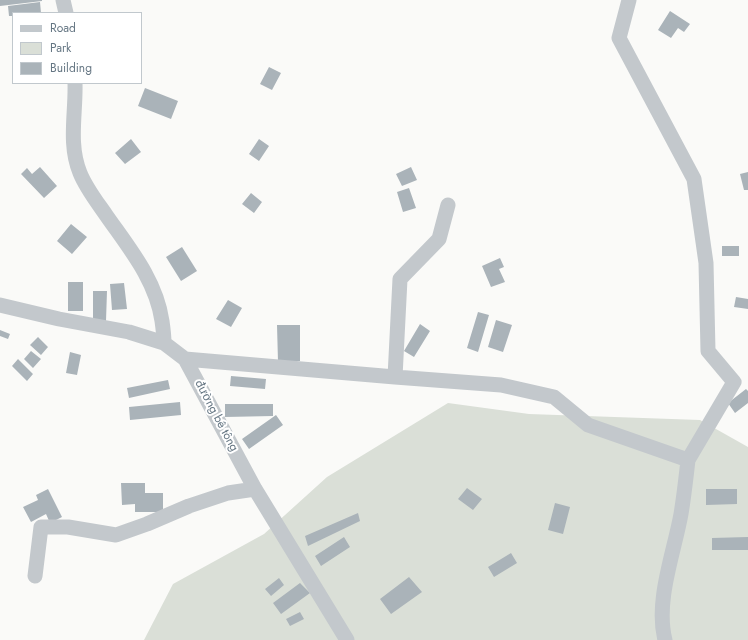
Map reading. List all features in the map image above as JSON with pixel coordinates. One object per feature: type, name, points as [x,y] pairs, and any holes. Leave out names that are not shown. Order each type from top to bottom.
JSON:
[{"type":"street","points":[[63,0],[66,12]]},
{"type":"street","points":[[629,0],[619,38],[694,179],[706,263],[708,351],[734,382],[688,460],[681,514],[668,570],[661,618],[665,640]]},
{"type":"street","points":[[75,84],[73,136],[75,157],[80,174],[90,192],[146,275],[159,308],[164,342]]},
{"type":"street","points":[[395,377],[400,279],[439,239],[448,205]]},
{"type":"street","name":"đường bê tông","points":[[0,305],[59,319],[129,332],[164,342],[185,359],[255,489],[347,640]]},
{"type":"street","points":[[185,359],[501,385],[554,397],[588,425],[688,460]]},
{"type":"street","points":[[35,576],[41,527],[68,527],[116,535],[147,524],[189,506],[228,493],[255,489]]},
{"type":"green space","points":[[448,403],[529,414],[700,420],[748,447],[748,640],[144,640],[173,584],[264,534],[327,477]]},
{"type":"building","points":[[0,0],[42,0],[42,1],[0,6]]},
{"type":"building","points":[[40,2],[41,12],[12,12],[12,16],[9,16],[8,6]]},
{"type":"building","points":[[670,11],[690,24],[684,32],[678,28],[671,38],[658,30]]},
{"type":"building","points":[[269,67],[281,73],[272,90],[260,84]]},
{"type":"building","points":[[145,88],[178,101],[171,119],[138,106]]},
{"type":"building","points":[[131,139],[141,152],[125,164],[115,153]]},
{"type":"building","points":[[259,139],[269,146],[259,161],[249,154]]},
{"type":"building","points":[[40,167],[57,186],[44,198],[21,174],[27,168],[32,174]]},
{"type":"building","points":[[411,167],[417,180],[402,186],[396,174]]},
{"type":"building","points":[[748,172],[748,190],[744,190],[740,174]]},
{"type":"building","points":[[409,188],[416,208],[403,212],[397,192]]},
{"type":"building","points":[[251,193],[262,202],[254,213],[242,204]]},
{"type":"building","points":[[71,224],[87,237],[72,254],[57,241]]},
{"type":"building","points":[[722,246],[739,246],[739,256],[722,256]]},
{"type":"building","points":[[182,247],[197,271],[181,281],[166,257]]},
{"type":"building","points":[[500,258],[504,267],[499,269],[505,282],[491,287],[482,266]]},
{"type":"building","points":[[68,282],[83,282],[83,311],[68,311]]},
{"type":"building","points":[[124,283],[127,309],[112,310],[110,284]]},
{"type":"building","points":[[93,291],[107,291],[106,321],[93,321]]},
{"type":"building","points":[[736,297],[748,299],[748,309],[734,307]]},
{"type":"building","points":[[228,300],[242,308],[231,327],[216,319]]},
{"type":"building","points":[[478,312],[489,315],[478,352],[467,348]]},
{"type":"building","points":[[496,320],[512,325],[503,352],[488,347]]},
{"type":"building","points":[[420,324],[430,331],[414,357],[404,351]]},
{"type":"building","points":[[277,325],[300,325],[300,361],[278,362]]},
{"type":"building","points":[[0,330],[10,334],[8,339],[0,336]]},
{"type":"building","points":[[38,337],[48,347],[41,355],[30,345]]},
{"type":"building","points":[[31,351],[41,359],[33,368],[24,359]]},
{"type":"building","points":[[70,352],[81,355],[77,375],[66,373]]},
{"type":"building","points":[[18,359],[33,374],[27,381],[12,366]]},
{"type":"building","points":[[231,376],[266,379],[265,389],[230,386]]},
{"type":"building","points":[[168,380],[170,389],[129,398],[127,388]]},
{"type":"building","points":[[746,389],[748,391],[748,403],[735,413],[728,403]]},
{"type":"building","points":[[180,402],[181,415],[130,420],[129,407]]},
{"type":"building","points":[[225,404],[273,404],[273,416],[225,417]]},
{"type":"building","points":[[276,415],[283,425],[249,449],[242,439]]},
{"type":"building","points":[[121,483],[145,483],[145,493],[163,493],[163,512],[135,512],[135,504],[122,505]]},
{"type":"building","points":[[467,488],[482,499],[473,510],[458,499]]},
{"type":"building","points":[[48,489],[62,517],[50,523],[46,514],[31,522],[23,507],[38,500],[36,495]]},
{"type":"building","points":[[706,489],[737,489],[737,504],[706,505]]},
{"type":"building","points":[[555,503],[570,507],[563,534],[548,530]]},
{"type":"building","points":[[358,513],[360,521],[308,546],[305,536]]},
{"type":"building","points":[[344,537],[350,547],[321,566],[315,556]]},
{"type":"building","points":[[748,537],[748,550],[712,550],[712,538]]},
{"type":"building","points":[[511,553],[517,563],[494,577],[488,567]]},
{"type":"building","points":[[409,577],[422,592],[391,614],[380,599]]},
{"type":"building","points":[[279,578],[284,585],[271,596],[265,589]]},
{"type":"building","points":[[300,583],[310,593],[281,614],[273,603]]},
{"type":"building","points":[[300,612],[304,619],[290,626],[286,619]]}]
